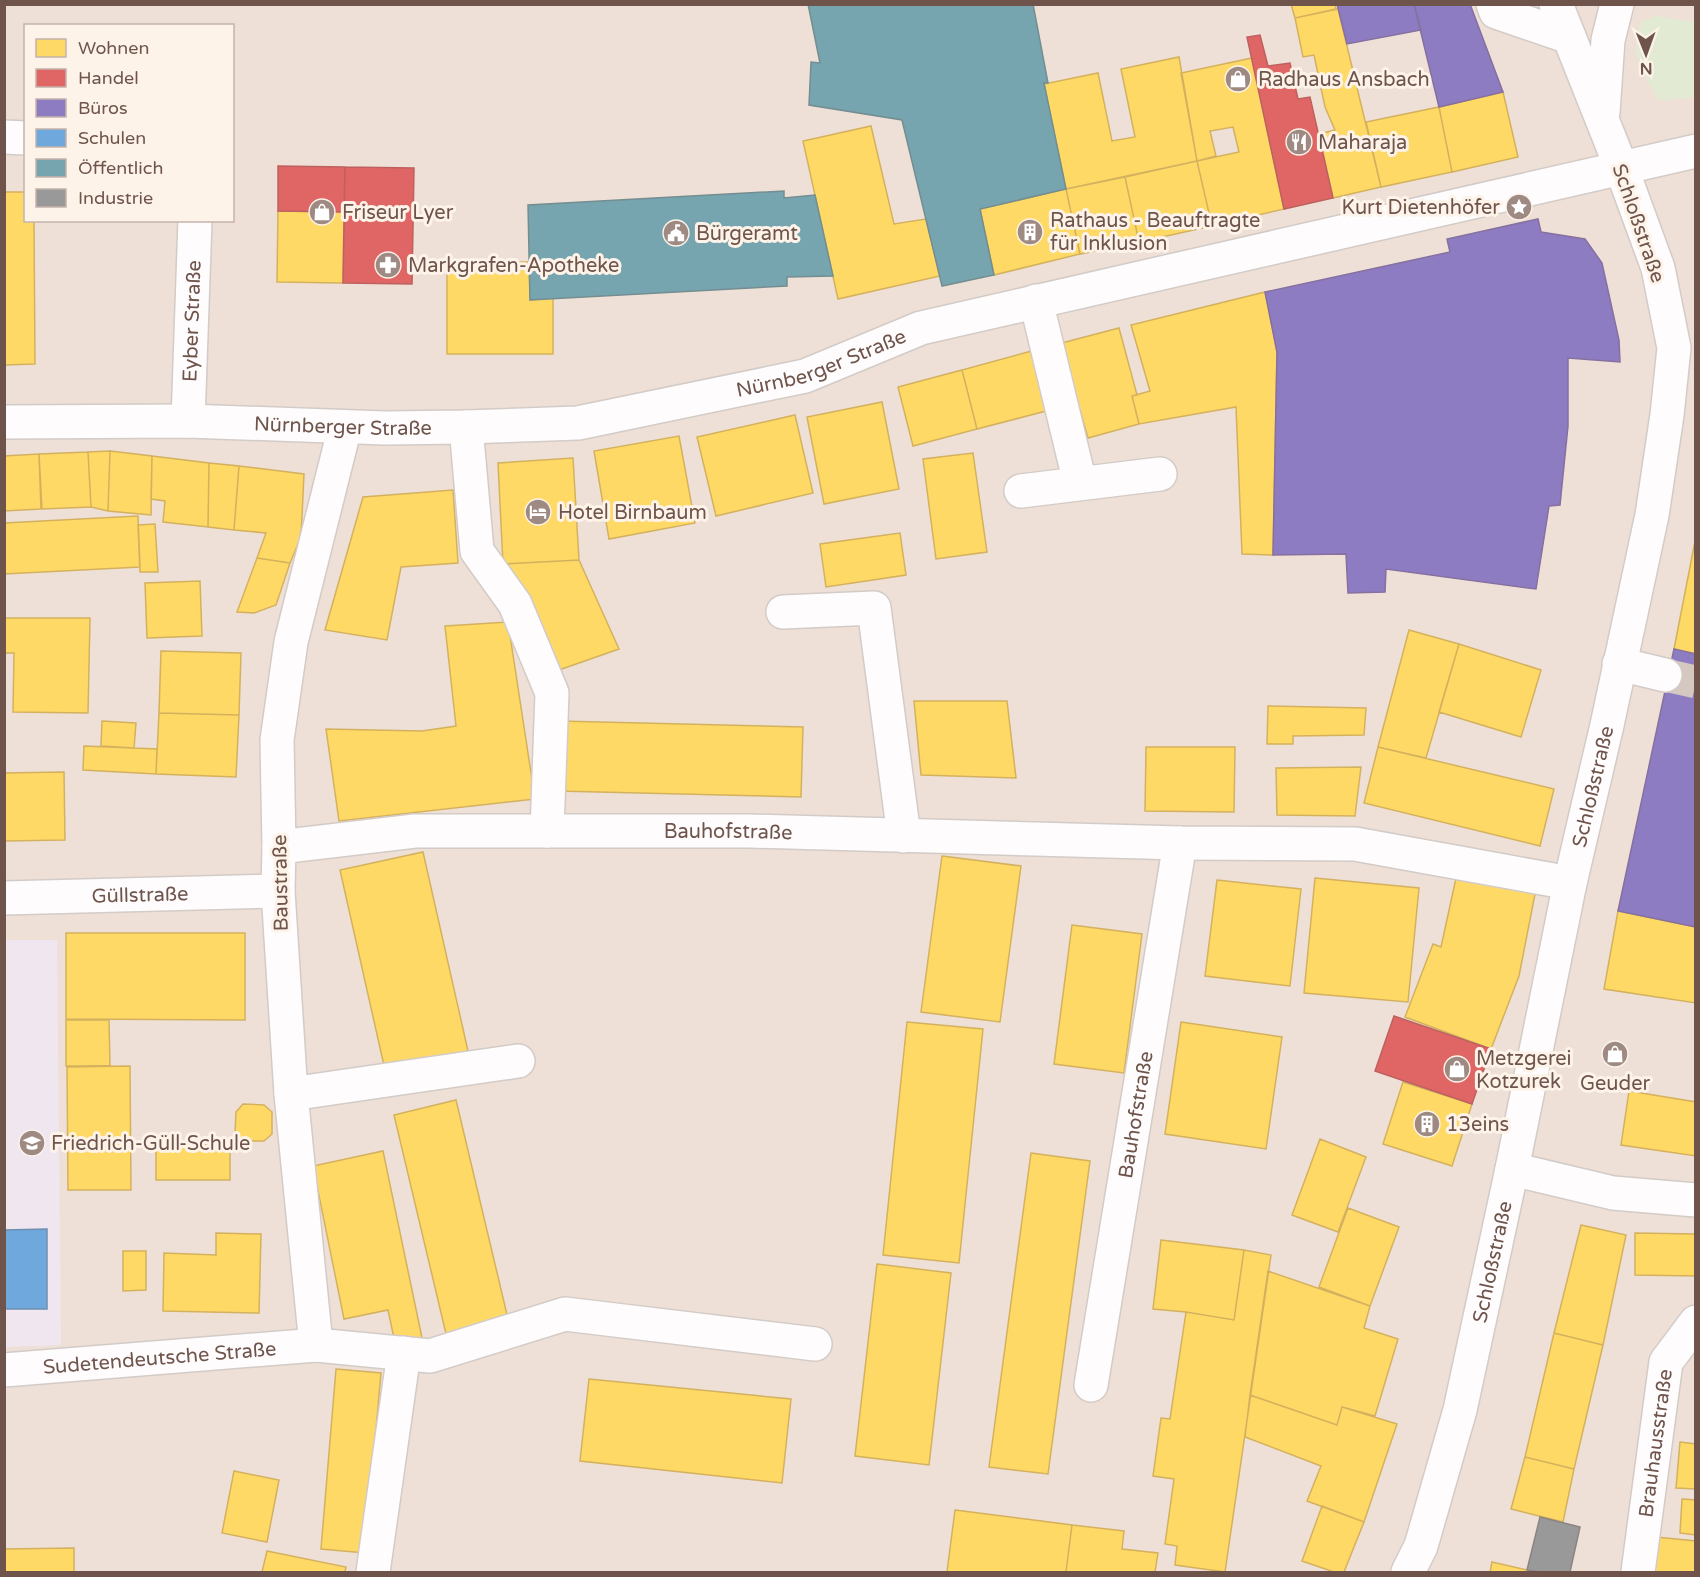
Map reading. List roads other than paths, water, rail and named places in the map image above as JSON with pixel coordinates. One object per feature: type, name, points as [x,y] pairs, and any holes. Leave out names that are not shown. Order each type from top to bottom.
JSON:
[{"type":"street","name":"Schloßstraße","points":[[1408,1572],[1422,1546],[1460,1410],[1570,883],[1652,515],[1667,415],[1684,337],[1621,167],[1556,4]]},
{"type":"street","points":[[1602,120],[1608,40],[1617,4]]},
{"type":"street","points":[[1495,8],[1569,37]]},
{"type":"street","points":[[4,137],[24,138]]},
{"type":"street","name":"Nürnberger Straße","points":[[4,422],[188,421],[345,427],[466,427],[578,423],[805,376],[921,327],[1695,151]]},
{"type":"street","name":"Eyber Straße","points":[[188,421],[195,222]]},
{"type":"street","points":[[1036,301],[1080,483]]},
{"type":"street","name":"Baustraße","points":[[316,1345],[291,1094],[278,891],[277,740],[291,642],[345,427]]},
{"type":"street","points":[[466,427],[477,551],[514,604],[552,693],[547,831]]},
{"type":"street","points":[[1020,491],[1160,474]]},
{"type":"street","points":[[783,612],[874,608],[904,836]]},
{"type":"street","points":[[1620,664],[1665,675]]},
{"type":"street","name":"Bauhofstraße","points":[[279,846],[415,831],[749,831],[1180,843],[1355,844],[1570,883]]},
{"type":"street","name":"Bauhofstraße","points":[[1091,1385],[1180,843]]},
{"type":"street","name":"Güllstraße","points":[[4,898],[278,891]]},
{"type":"street","points":[[291,1094],[518,1061]]},
{"type":"street","points":[[1512,1168],[1613,1193],[1695,1200]]},
{"type":"street","name":"Sudetendeutsche Straße","points":[[4,1370],[316,1345],[430,1356],[565,1314],[815,1344]]},
{"type":"street","name":"Brauhausstraße","points":[[1638,1572],[1665,1362],[1695,1322]]},
{"type":"street","points":[[373,1572],[404,1353]]},
{"type":"tunnel","points":[[1665,675],[1696,682]]},
{"type":"place","name":"Radhaus Ansbach","points":[[1238,79]]},
{"type":"place","name":"Maharaja","points":[[1299,142]]},
{"type":"place","name":"Kurt Dietenhöfer","points":[[1519,207]]},
{"type":"place","name":"Friseur Lyer","points":[[322,212]]},
{"type":"place","name":"Rathaus - Beauftragte für Inklusion","points":[[1030,232]]},
{"type":"place","name":"Bürgeramt","points":[[676,233]]},
{"type":"place","name":"Markgrafen-Apotheke","points":[[388,265]]},
{"type":"place","name":"Hotel Birnbaum","points":[[538,512]]},
{"type":"place","name":"Geuder","points":[[1615,1054]]},
{"type":"place","name":"Metzgerei Kotzurek","points":[[1457,1069]]},
{"type":"place","name":"13eins","points":[[1427,1124]]},
{"type":"place","name":"Friedrich-Güll-Schule","points":[[32,1143]]}]
